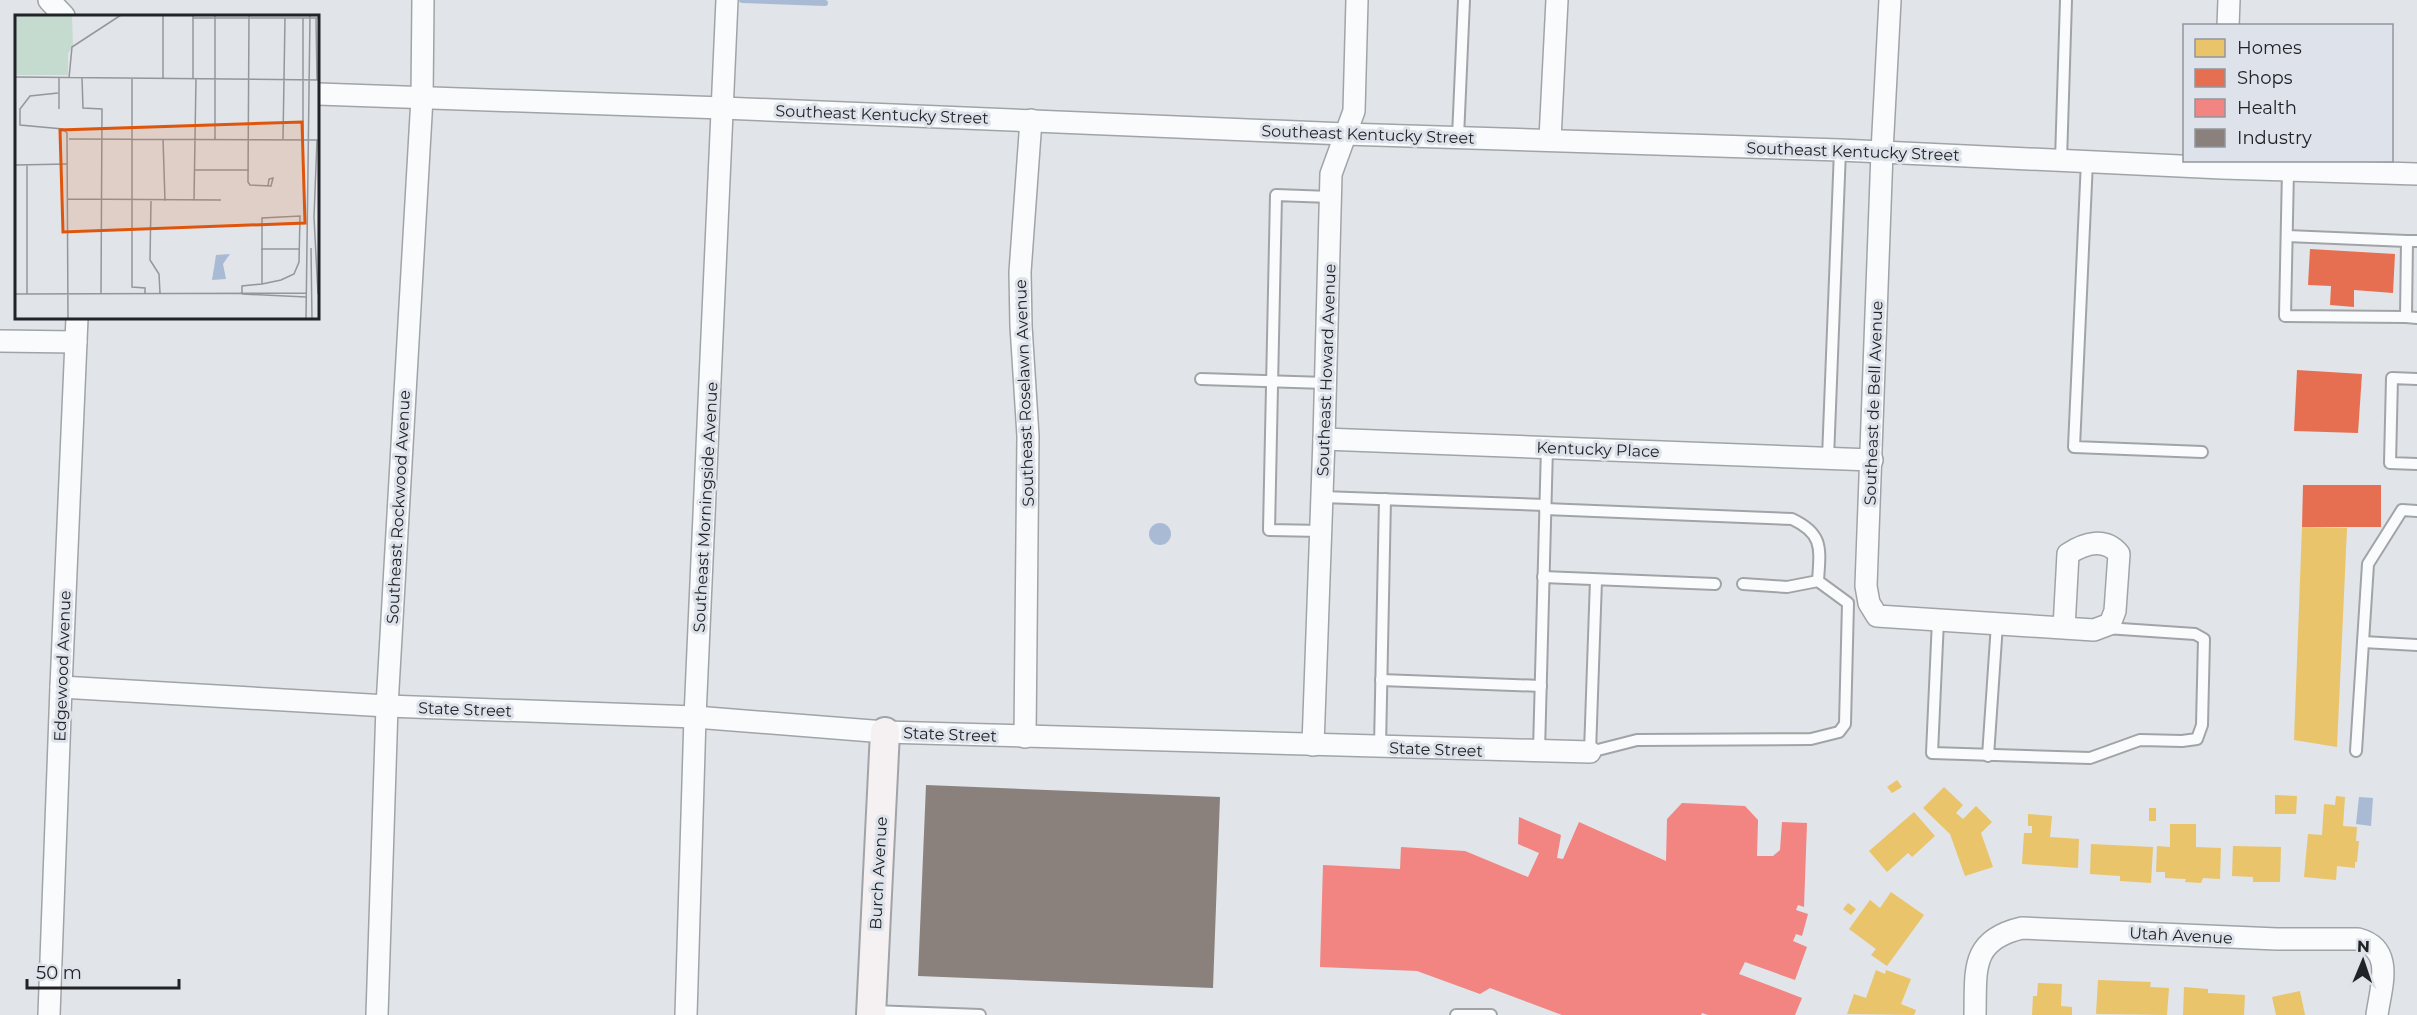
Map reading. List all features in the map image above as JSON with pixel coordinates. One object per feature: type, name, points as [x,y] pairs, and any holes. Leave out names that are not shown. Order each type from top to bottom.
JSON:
[{"type":"street","points":[[49,0],[63,15]]},
{"type":"street","name":"Southeast Rockwood Avenue","points":[[377,1015],[387,706],[422,98],[423,0]]},
{"type":"street","name":"Southeast Morningside Avenue","points":[[686,1015],[695,717],[727,0]]},
{"type":"street","name":"Southeast Howard Avenue","points":[[1313,745],[1331,174],[1354,111],[1357,0]]},
{"type":"street","points":[[1550,139],[1557,0]]},
{"type":"street","name":"Southeast de Bell Avenue","points":[[1890,0],[1866,586],[1869,603],[1877,616],[2094,630],[2100,628]]},
{"type":"street","points":[[2228,24],[2229,0]]},
{"type":"street","name":"Southeast Kentucky Street","points":[[320,94],[1345,134],[1550,139],[2087,161],[2222,164],[2288,170],[2417,174]]},
{"type":"street","name":"Southeast Roselawn Avenue","points":[[1025,737],[1028,436],[1020,272],[1031,120]]},
{"type":"street","name":"Edgewood Avenue","points":[[49,1015],[77,320]]},
{"type":"street","points":[[0,341],[76,342]]},
{"type":"street","name":"Kentucky Place","points":[[1324,439],[1872,460]]},
{"type":"street","points":[[2064,628],[2068,554],[2080,546],[2096,542],[2113,546],[2120,554],[2115,611],[2110,624],[2100,628]]},
{"type":"street","name":"State Street","points":[[61,687],[387,706],[695,717],[885,732],[1590,752]]},
{"type":"street","name":"Burch Avenue","points":[[872,1013],[885,732]]},
{"type":"street","name":"Utah Avenue","points":[[1975,1015],[1976,976],[1979,960],[1988,944],[2002,933],[2022,928],[2277,939],[2358,939],[2369,942],[2377,948],[2383,965],[2377,1015]]},
{"type":"lane","points":[[1458,137],[1464,0]]},
{"type":"lane","points":[[2061,160],[2066,0]]},
{"type":"lane","points":[[1828,458],[1840,150]]},
{"type":"lane","points":[[2087,161],[2074,447],[2202,452]]},
{"type":"lane","points":[[2287,236],[2412,241],[2412,317],[2285,316],[2288,170]]},
{"type":"lane","points":[[1321,531],[1269,530],[1276,195],[1330,197]]},
{"type":"lane","points":[[2417,379],[2392,378],[2390,463],[2417,464]]},
{"type":"lane","points":[[1201,379],[1326,383]]},
{"type":"lane","points":[[1539,752],[1547,447]]},
{"type":"lane","points":[[1322,497],[1792,519],[1809,526],[1818,538],[1818,581],[1787,586],[1743,584]]},
{"type":"lane","points":[[1380,747],[1385,499]]},
{"type":"lane","points":[[2356,751],[2368,564],[2402,510],[2417,511]]},
{"type":"lane","points":[[1544,577],[1716,584]]},
{"type":"lane","points":[[1590,752],[1596,580]]},
{"type":"lane","name":"State Street","points":[[1590,752],[1638,740],[1794,740],[1811,739],[1839,732],[1845,724],[1848,603],[1818,581]]},
{"type":"lane","points":[[1938,620],[1932,753],[2090,758],[2140,740],[2197,739],[2202,725],[2204,639],[2195,634],[2100,628]]},
{"type":"lane","points":[[1989,756],[1997,624]]},
{"type":"lane","points":[[2363,642],[2417,645]]},
{"type":"lane","points":[[1381,680],[1541,686]]},
{"type":"lane","points":[[872,1013],[980,1015]]},
{"type":"lane","points":[[1456,1015],[1491,1015]]},
{"type":"water","points":[[1160,523],[1168,526],[1171,534],[1168,542],[1160,545],[1152,542],[1149,534],[1152,526]]},
{"type":"water","points":[[2359,797],[2373,798],[2371,826],[2356,824]]},
{"type":"building: Homes","points":[[2302,527],[2347,528],[2337,747],[2294,740]]},
{"type":"building: Homes","points":[[1897,780],[1902,787],[1892,793],[1887,787]]},
{"type":"building: Homes","points":[[1944,787],[1963,805],[1956,813],[1963,819],[1976,806],[1992,822],[1981,833],[1993,867],[1965,876],[1950,834],[1923,808]]},
{"type":"building: Homes","points":[[2275,795],[2297,796],[2296,814],[2275,814]]},
{"type":"building: Homes","points":[[2336,796],[2345,797],[2343,826],[2357,827],[2356,841],[2359,841],[2355,868],[2337,866],[2336,880],[2304,877],[2308,834],[2322,835],[2324,804],[2335,805]]},
{"type":"building: Homes","points":[[2149,808],[2156,808],[2156,821],[2149,821]]},
{"type":"building: Homes","points":[[1914,812],[1935,836],[1912,857],[1908,853],[1887,872],[1869,851]]},
{"type":"building: Homes","points":[[2028,814],[2052,816],[2050,837],[2079,839],[2078,868],[2022,864],[2024,833],[2032,833],[2032,826],[2028,826]]},
{"type":"building: Homes","points":[[2170,824],[2196,824],[2196,847],[2221,848],[2220,879],[2203,878],[2201,883],[2185,882],[2186,879],[2165,878],[2165,872],[2156,872],[2157,846],[2170,847]]},
{"type":"building: Homes","points":[[2091,844],[2153,847],[2151,883],[2120,881],[2120,876],[2090,874]]},
{"type":"building: Homes","points":[[2233,846],[2281,847],[2280,882],[2253,882],[2253,877],[2232,876]]},
{"type":"building: Homes","points":[[1891,892],[1924,915],[1887,966],[1871,955],[1876,949],[1849,929],[1870,900],[1880,908]]},
{"type":"building: Homes","points":[[1848,903],[1856,909],[1851,915],[1843,909]]},
{"type":"building: Homes","points":[[1876,970],[1885,974],[1886,970],[1911,979],[1901,1004],[1916,1010],[1914,1015],[1847,1014],[1854,994],[1866,998]]},
{"type":"building: Homes","points":[[2098,980],[2151,982],[2150,987],[2169,988],[2167,1015],[2096,1014]]},
{"type":"building: Homes","points":[[2038,983],[2062,984],[2061,1006],[2072,1007],[2072,1015],[2032,1015],[2033,996],[2037,996]]},
{"type":"building: Homes","points":[[2184,987],[2208,989],[2208,993],[2245,995],[2244,1015],[2183,1015]]},
{"type":"building: Homes","points":[[2300,991],[2305,1015],[2276,1015],[2272,997]]},
{"type":"building: Shops","points":[[2310,249],[2395,254],[2393,293],[2354,290],[2354,307],[2330,305],[2331,286],[2308,285]]},
{"type":"building: Shops","points":[[2297,370],[2362,374],[2358,433],[2294,431]]},
{"type":"building: Shops","points":[[2303,485],[2381,485],[2381,527],[2302,527]]},
{"type":"building: Health","points":[[1682,803],[1745,806],[1758,820],[1757,856],[1773,856],[1780,850],[1782,822],[1807,823],[1804,907],[1798,905],[1796,910],[1808,914],[1802,936],[1796,934],[1793,941],[1807,947],[1795,980],[1745,962],[1739,974],[1802,998],[1795,1015],[1708,1015],[1702,1013],[1701,1015],[1562,1015],[1490,988],[1480,994],[1417,971],[1320,967],[1323,865],[1400,869],[1401,847],[1465,851],[1528,877],[1539,853],[1518,844],[1519,817],[1561,835],[1557,858],[1563,859],[1579,822],[1666,861],[1667,819]]},
{"type":"building: Industry","points":[[926,785],[1220,797],[1213,988],[918,976]]},
{"type":"waterway","points":[[742,0],[825,3]]}]
